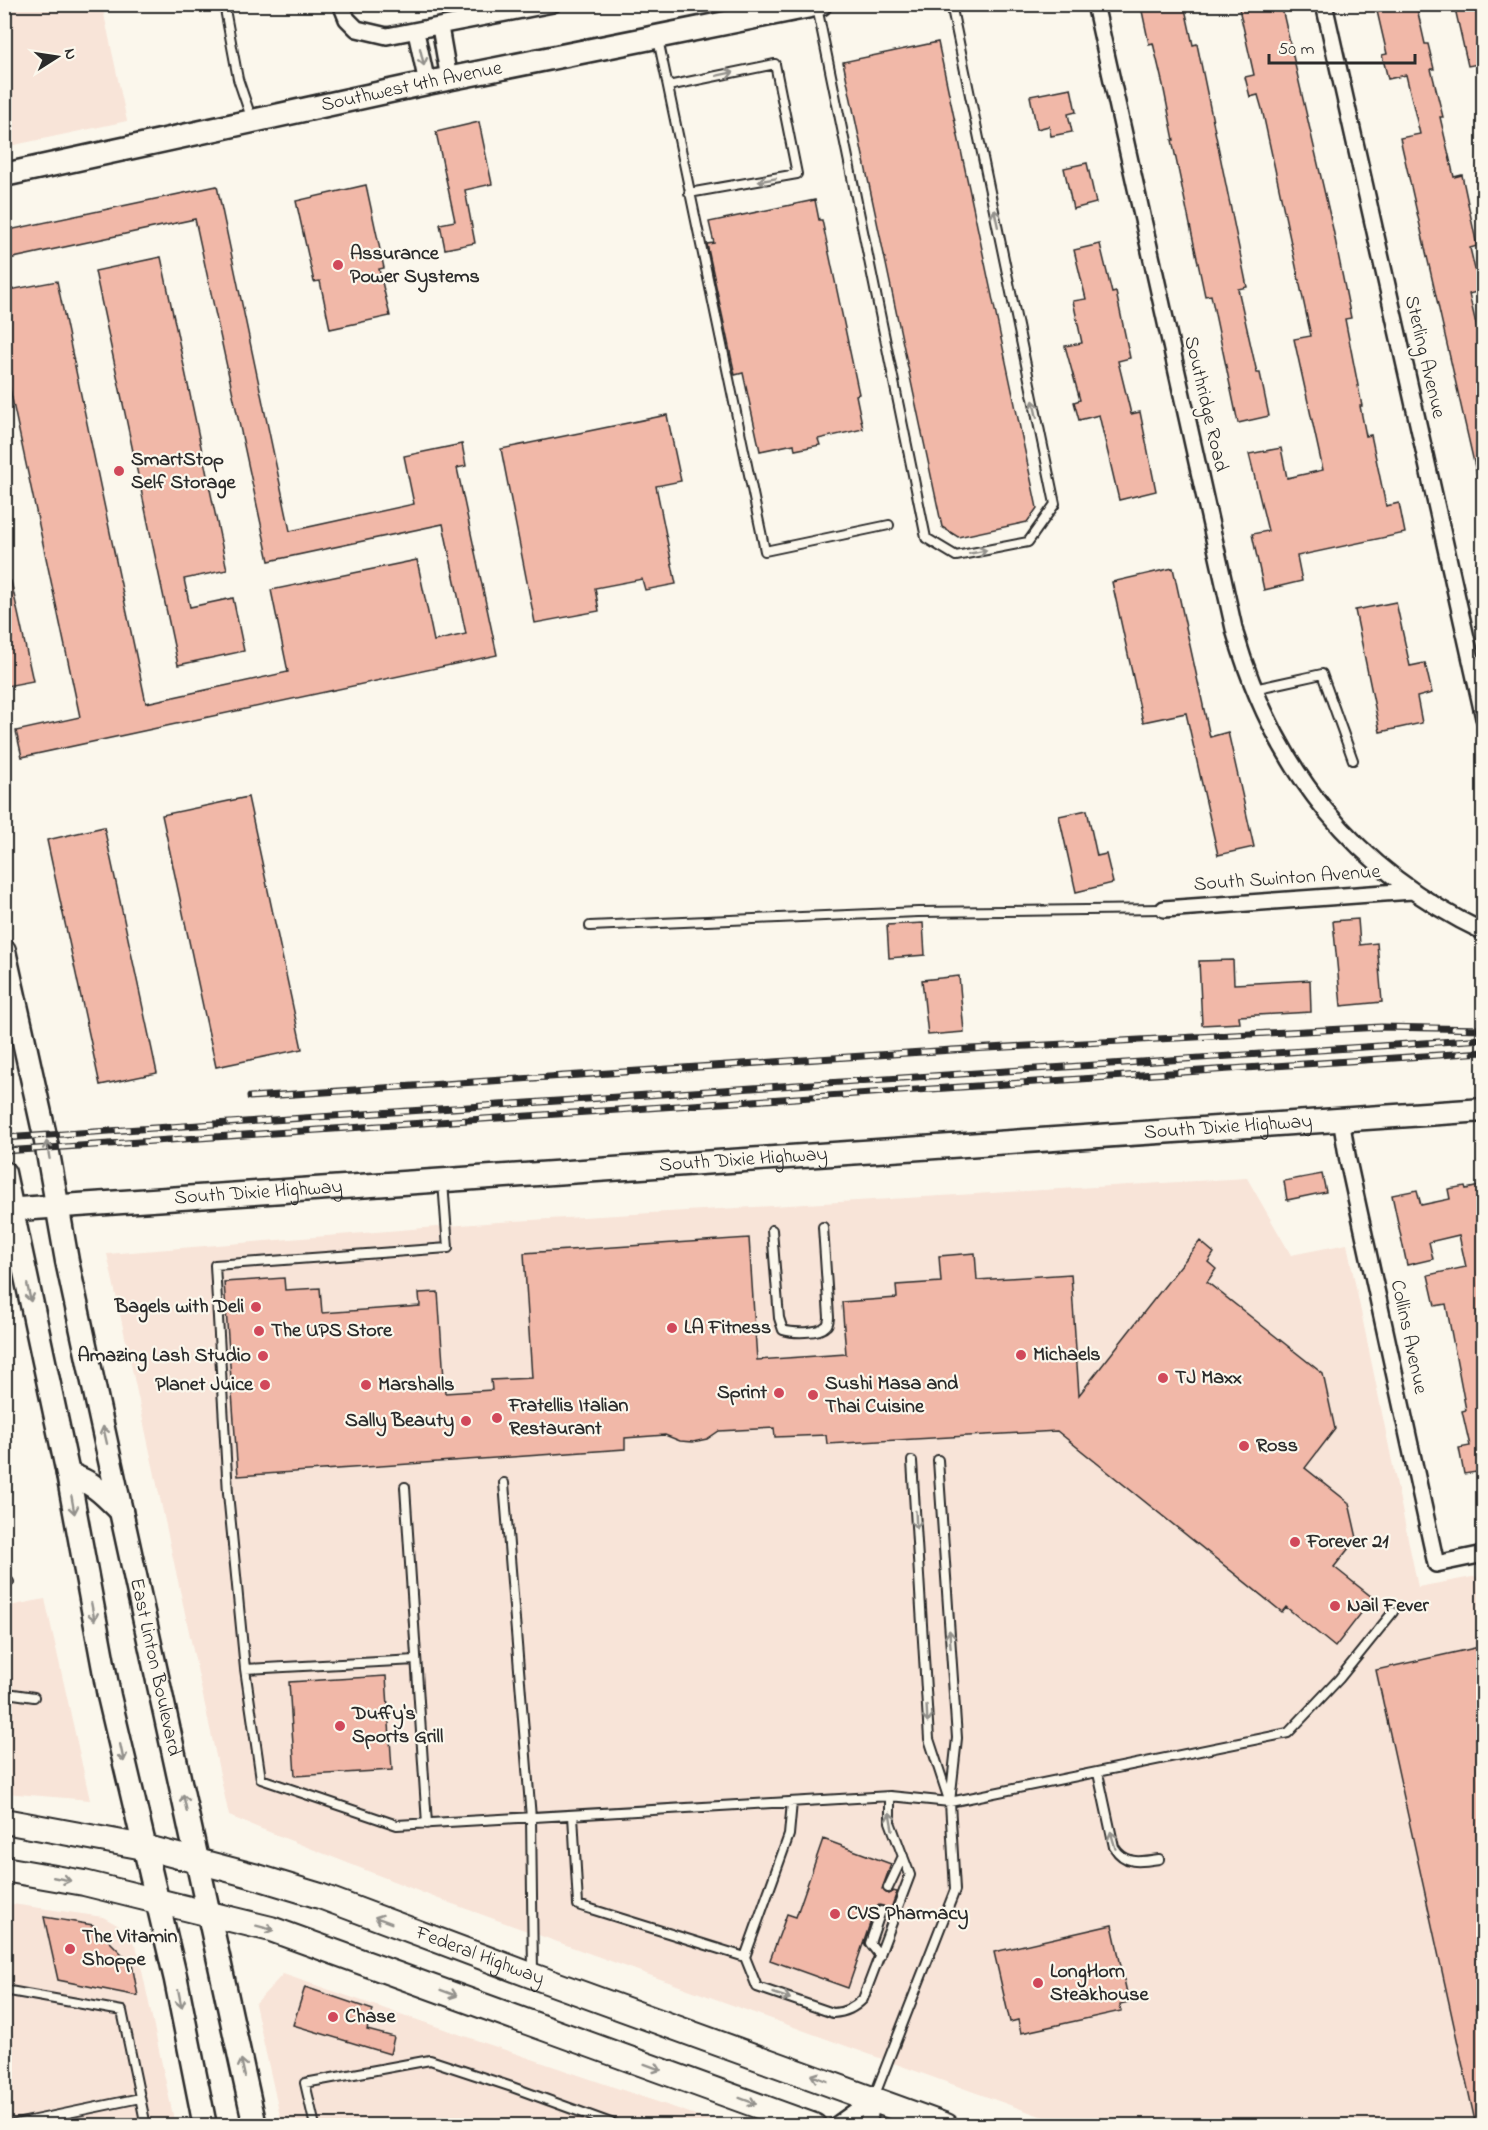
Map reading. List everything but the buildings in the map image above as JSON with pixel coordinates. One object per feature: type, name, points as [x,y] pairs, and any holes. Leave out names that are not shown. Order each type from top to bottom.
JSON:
[{"type":"main road","name":"Federal Highway","points":[[4,1821],[144,1847],[320,1896],[946,2126]]},
{"type":"main road","points":[[4,1869],[84,1883],[271,1929],[814,2126]]},
{"type":"street","points":[[341,4],[347,19],[357,29],[387,36],[553,4]]},
{"type":"street","name":"Southridge Road","points":[[1095,4],[1235,633],[1254,689],[1278,743],[1314,796]]},
{"type":"street","name":"Sterling Avenue","points":[[1324,4],[1484,718]]},
{"type":"street","name":"Southwest 4th Avenue","points":[[4,175],[427,83],[818,5]]},
{"type":"street","points":[[441,27],[449,79]]},
{"type":"street","points":[[416,32],[427,83]]},
{"type":"street","name":"South Swinton Avenue","points":[[1314,796],[1361,850],[1412,891],[1457,919],[1484,932]]},
{"type":"street","name":"South Swinton Avenue","points":[[1164,909],[1412,891]]},
{"type":"street","name":"East Linton Boulevard","points":[[4,951],[45,1136],[70,1272],[121,1511],[255,2126]]},
{"type":"street","name":"South Dixie Highway","points":[[9,1210],[1484,1110]]},
{"type":"street","name":"Collins Avenue","points":[[1341,1119],[1348,1161],[1436,1564],[1484,1554]]},
{"type":"street","points":[[4,1173],[9,1210],[68,1474],[109,1696],[176,1980],[205,2126]]},
{"type":"street","points":[[68,1474],[87,1481],[102,1491],[121,1511]]},
{"type":"street","points":[[835,2126],[874,2098]]},
{"type":"street","points":[[867,2126],[874,2098]]},
{"type":"lane","points":[[224,4],[238,79],[252,122]]},
{"type":"lane","points":[[818,5],[926,538],[956,556],[1028,542],[1055,504],[951,4]]},
{"type":"lane","points":[[658,37],[765,551],[889,525]]},
{"type":"lane","points":[[668,86],[775,64],[797,174],[689,194]]},
{"type":"lane","points":[[1254,689],[1322,674],[1353,760]]},
{"type":"lane","points":[[590,926],[918,912],[1164,909]]},
{"type":"lane","points":[[443,1180],[448,1248],[215,1265],[228,1493],[245,1669],[261,1779],[397,1825],[890,1796],[950,1802],[1288,1733],[1340,1679],[1393,1612]]},
{"type":"lane","points":[[772,1230],[779,1318],[783,1330],[792,1333],[820,1330],[827,1326],[830,1317],[824,1227]]},
{"type":"lane","points":[[874,2098],[956,1890],[950,1802],[957,1738],[938,1460]]},
{"type":"lane","points":[[912,1461],[929,1739],[950,1802]]},
{"type":"lane","points":[[504,1483],[531,1818],[533,1976]]},
{"type":"lane","points":[[405,1486],[427,1824]]},
{"type":"lane","points":[[245,1669],[416,1660]]},
{"type":"lane","points":[[4,1691],[34,1697]]},
{"type":"lane","points":[[1098,1773],[1114,1847],[1118,1854],[1132,1862],[1159,1859]]},
{"type":"lane","points":[[792,1802],[789,1835],[745,1957],[757,1987],[833,2013],[844,2012],[855,2007],[863,1998],[910,1875],[890,1822],[890,1796]]},
{"type":"lane","points":[[573,1815],[578,1905],[745,1957]]},
{"type":"lane","points":[[888,1888],[903,1856]]},
{"type":"lane","points":[[880,1956],[870,1943],[881,1911]]},
{"type":"lane","points":[[4,1990],[122,2011],[146,2126]]},
{"type":"lane","points":[[315,2126],[305,2083],[430,2060],[619,2126]]},
{"type":"lane","points":[[6,2126],[140,2098]]},
{"type":"shaded area","points":[[5,4],[102,5],[127,121],[5,147]]},
{"type":"shaded area","points":[[1247,1178],[1291,1255],[1347,1244],[1418,1587],[1483,1575],[1483,2125],[1065,2125],[436,1898],[229,1816],[107,1254],[498,1222]]},
{"type":"shaded area","points":[[45,1599],[90,1800],[5,1793],[4,1607]]},
{"type":"shaded area","points":[[5,1903],[103,1917],[121,1927],[132,1940],[138,1952],[175,2125],[5,2126]]},
{"type":"shaded area","points":[[283,1974],[725,2125],[282,2125],[255,2004]]},
{"type":"railway","points":[[250,1097],[952,1050],[1381,1027],[1484,1029]]},
{"type":"railway","points":[[4,1138],[1484,1039]]},
{"type":"railway","points":[[4,1151],[1484,1052]]},
{"type":"place","name":"Assurance Power Systems","points":[[338,265]]},
{"type":"place","name":"SmartStop Self Storage","points":[[119,471]]},
{"type":"place","name":"Bagels with Deli","points":[[256,1307]]},
{"type":"place","name":"LA Fitness","points":[[672,1328]]},
{"type":"place","name":"The UPS Store","points":[[259,1331]]},
{"type":"place","name":"Michaels","points":[[1021,1355]]},
{"type":"place","name":"Amazing Lash Studio","points":[[263,1356]]},
{"type":"place","name":"TJ Maxx","points":[[1163,1378]]},
{"type":"place","name":"Planet Juice","points":[[265,1385]]},
{"type":"place","name":"Marshalls","points":[[366,1385]]},
{"type":"place","name":"Sprint","points":[[779,1393]]},
{"type":"place","name":"Sushi Masa and Thai Cuisine","points":[[813,1395]]},
{"type":"place","name":"Fratellis Italian Restaurant","points":[[497,1418]]},
{"type":"place","name":"Sally Beauty","points":[[466,1421]]},
{"type":"place","name":"Ross","points":[[1244,1446]]},
{"type":"place","name":"Forever 21","points":[[1295,1542]]},
{"type":"place","name":"Nail Fever","points":[[1335,1606]]},
{"type":"place","name":"Duffy's Sports Grill","points":[[340,1726]]},
{"type":"place","name":"CVS Pharmacy","points":[[835,1914]]},
{"type":"place","name":"The Vitamin Shoppe","points":[[70,1949]]},
{"type":"place","name":"LongHorn Steakhouse","points":[[1038,1983]]},
{"type":"place","name":"Chase","points":[[333,2017]]}]
